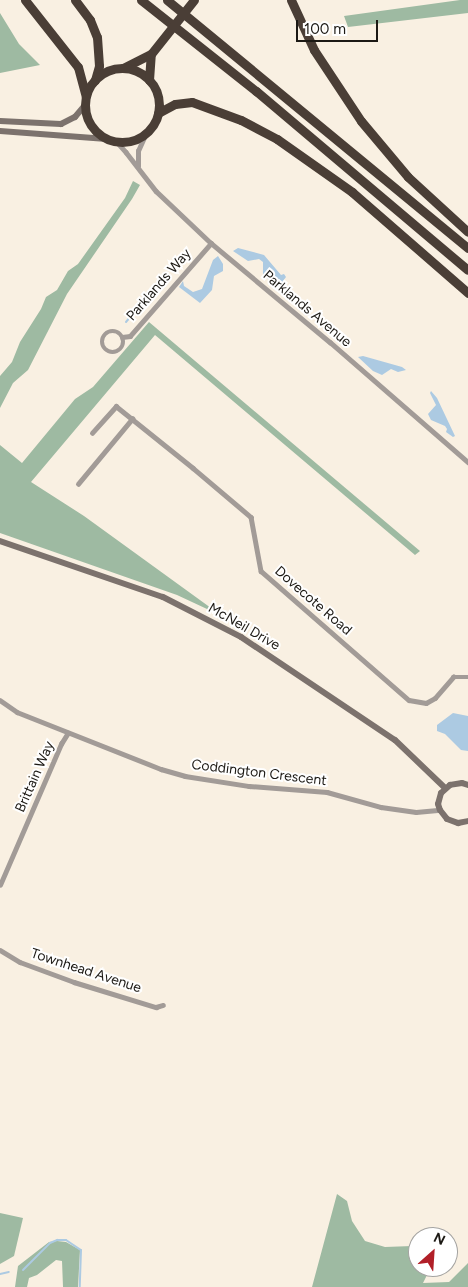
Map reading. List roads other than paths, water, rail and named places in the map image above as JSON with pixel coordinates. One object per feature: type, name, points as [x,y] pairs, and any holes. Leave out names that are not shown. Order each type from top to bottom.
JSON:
[{"type":"highway","points":[[25,0],[78,67],[91,125],[111,140],[132,140],[146,133],[154,124],[158,113],[158,99],[149,80],[138,72],[123,68]]},
{"type":"highway","points":[[75,0],[90,20],[97,37],[99,66],[86,101]]},
{"type":"highway","points":[[141,0],[256,91],[466,269]]},
{"type":"highway","points":[[167,0],[468,248]]},
{"type":"highway","points":[[95,80],[108,71],[123,68],[151,54],[194,0]]},
{"type":"highway","points":[[291,0],[314,50],[361,121],[415,184],[468,232]]},
{"type":"highway","points":[[149,80],[151,54]]},
{"type":"highway","points":[[158,113],[175,104],[192,102],[241,120],[277,139],[352,192],[468,293]]},
{"type":"highway","points":[[400,192],[468,254]]},
{"type":"street","points":[[0,121],[61,124],[75,117],[86,101]]},
{"type":"street","points":[[0,131],[111,140]]},
{"type":"street","points":[[138,168],[138,151],[146,133]]},
{"type":"street","name":"Parklands Avenue","points":[[111,140],[138,168],[156,191],[211,243],[344,354],[468,462]]},
{"type":"street","name":"Parklands Way","points":[[122,337],[124,344],[119,352],[112,353],[104,349],[102,342],[106,334],[115,332],[122,337],[130,336],[211,243]]},
{"type":"street","name":"Dovecote Road","points":[[92,433],[116,406],[251,517],[261,571],[410,700],[418,704],[426,703],[435,698],[453,677],[468,677]]},
{"type":"street","points":[[78,484],[132,419]]},
{"type":"street","name":"McNeil Drive","points":[[0,541],[163,597],[241,637],[395,740],[445,788]]},
{"type":"street","name":"Coddington Crescent","points":[[0,700],[17,712],[161,769],[187,777],[249,786],[327,792],[381,808],[416,812],[440,810]]},
{"type":"street","name":"Brittain Way","points":[[0,886],[61,744],[68,733]]},
{"type":"street","points":[[468,785],[456,783],[445,788],[439,798],[440,810],[452,822],[468,820]]},
{"type":"street","name":"Townhead Avenue","points":[[1,951],[20,962],[74,982],[156,1007],[163,1005]]},
{"type":"water","points":[[238,248],[264,255],[281,275],[284,274],[286,277],[283,281],[294,297],[294,301],[263,275],[263,262],[259,259],[248,261],[233,251]]},
{"type":"water","points":[[218,256],[223,264],[223,271],[214,276],[212,290],[200,303],[179,287],[183,281],[184,286],[193,292],[202,289],[213,260]]},
{"type":"water","points":[[363,356],[402,367],[406,370],[398,372],[391,369],[382,375],[373,371],[358,357]]},
{"type":"water","points":[[431,391],[437,398],[455,436],[453,437],[446,432],[445,426],[431,420],[428,414],[436,405],[430,393]]},
{"type":"water","points":[[453,713],[468,716],[468,751],[461,750],[445,734],[437,731],[437,725]]},
{"type":"waterway","points":[[126,322],[161,279]]},
{"type":"waterway","points":[[23,1270],[50,1243],[57,1240],[66,1240],[81,1250],[80,1287]]},
{"type":"waterway","points":[[0,1274],[9,1272]]}]
